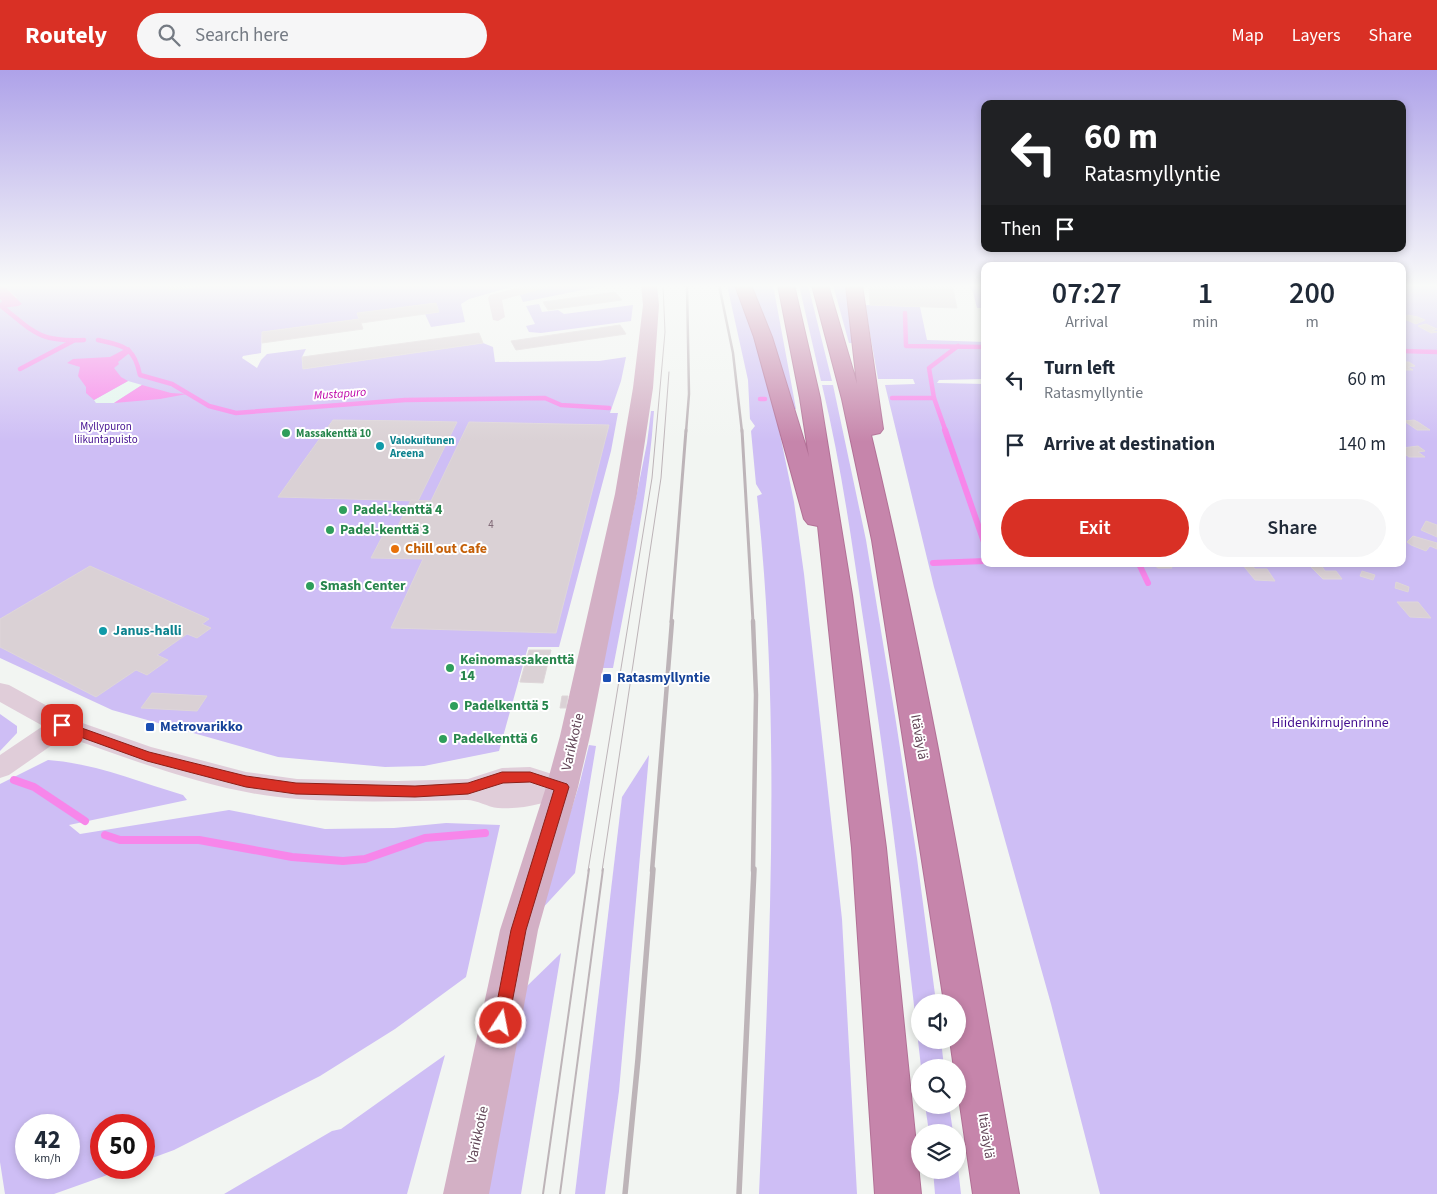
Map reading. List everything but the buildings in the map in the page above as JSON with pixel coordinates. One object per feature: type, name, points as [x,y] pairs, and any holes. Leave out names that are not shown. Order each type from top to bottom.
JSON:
[{"type":"highway","points":[[762,337],[839,594]]},
{"type":"highway","points":[[797,337],[810,398],[823,477],[869,848],[898,1194]]},
{"type":"highway","name":"Itäväylä","points":[[835,337],[852,399],[884,540],[940,858],[996,1194]]},
{"type":"highway","points":[[862,337],[871,398],[884,540]]},
{"type":"main road","name":"Varikkotie","points":[[466,1194],[519,930],[562,787],[575,736],[640,419],[648,337]]},
{"type":"street","points":[[0,691],[62,725],[147,756],[246,782],[296,789],[397,792],[468,788],[496,797],[524,798],[562,787]]},
{"type":"street","points":[[0,768],[62,725]]},
{"type":"green space","name":"Smash Center","points":[[0,337],[262,337],[261,353],[243,356],[242,358],[257,368],[267,354],[306,349],[302,357],[303,369],[483,343],[493,347],[495,362],[599,361],[626,357],[621,381],[610,413],[618,413],[611,451],[559,647],[528,647],[499,751],[424,766],[385,767],[278,757],[112,710],[0,658]]},
{"type":"green space","points":[[739,337],[754,337],[762,362],[776,415],[794,502],[804,574],[842,919],[857,1194],[759,1194],[769,932],[771,757],[765,583],[757,496],[762,494],[756,484],[751,431],[755,426],[750,419],[748,380]]},
{"type":"green space","points":[[768,337],[783,337],[796,409],[790,409]]},
{"type":"green space","points":[[811,337],[821,337],[832,381],[821,381]]},
{"type":"green space","points":[[847,337],[856,337],[857,343],[849,343]]},
{"type":"green space","name":"Hiidenkirnujenrinne","points":[[871,337],[926,337],[927,340],[981,342],[981,379],[939,380],[937,383],[981,384],[981,567],[1406,567],[1406,337],[1437,337],[1437,1194],[1100,1194],[1051,1004],[934,587],[885,385],[915,384],[913,379],[878,379]]},
{"type":"green space","points":[[822,385],[833,385],[866,540],[917,858],[935,994],[913,994],[871,668],[845,498]]},
{"type":"green space","points":[[651,411],[654,411],[647,475],[613,668],[602,668],[647,443]]},
{"type":"green space","points":[[0,714],[17,726],[17,733],[0,751]]},
{"type":"green space","points":[[589,745],[596,746],[575,873],[539,912],[580,782]]},
{"type":"green space","points":[[649,755],[619,1091],[605,1194],[575,1194],[622,797]]},
{"type":"green space","points":[[48,760],[82,765],[116,774],[183,795],[187,800],[69,825],[80,834],[229,810],[325,829],[394,828],[446,823],[500,825],[466,977],[395,1029],[320,1076],[174,1150],[155,1157],[155,1114],[90,1114],[90,1179],[96,1179],[54,1194],[5,1194],[0,1162],[0,784]]},
{"type":"green space","points":[[561,953],[521,1194],[485,1194],[525,988]]},
{"type":"green space","points":[[919,1049],[942,1049],[943,1059],[920,1059]]},
{"type":"green space","points":[[445,1055],[407,1194],[224,1194],[332,1131],[341,1129]]},
{"type":"green space","points":[[926,1114],[950,1114],[952,1124],[928,1124]]},
{"type":"green space","points":[[934,1179],[959,1179],[961,1194],[935,1194]]},
{"type":"sand","points":[[128,381],[142,385],[114,403],[96,403],[94,400]]},
{"type":"shaded area","points":[[129,347],[132,351],[118,362],[119,364],[114,368],[121,377],[128,381],[94,400],[86,393],[86,387],[78,376],[80,367],[67,363],[73,359],[110,357]]},
{"type":"shaded area","points":[[142,385],[171,393],[187,394],[160,399],[114,403]]},
{"type":"waterway","name":"Mustapuro","points":[[48,337],[84,340]]},
{"type":"waterway","points":[[906,337],[906,346],[957,347]]},
{"type":"waterway","name":"Mustapuro","points":[[98,340],[121,346],[131,353],[138,365],[140,375],[172,384],[209,406],[236,413],[405,400],[545,398],[561,405],[609,408]]},
{"type":"waterway","points":[[20,369],[73,341]]},
{"type":"waterway","name":"Mustapuro","points":[[934,398],[929,368],[957,347]]},
{"type":"waterway","name":"Mustapuro","points":[[957,347],[981,347]]},
{"type":"waterway","name":"Mustapuro","points":[[1406,351],[1437,352]]},
{"type":"waterway","name":"Mustapuro","points":[[892,398],[934,398]]},
{"type":"waterway","points":[[934,398],[946,432]]},
{"type":"waterway","name":"Mustapuro","points":[[760,399],[765,399]]},
{"type":"waterway","points":[[945,430],[981,534]]},
{"type":"waterway","points":[[933,563],[981,561]]},
{"type":"waterway","points":[[1140,567],[1148,583]]},
{"type":"waterway","points":[[14,780],[34,787],[85,821]]},
{"type":"waterway","points":[[105,835],[120,840],[199,840],[292,857],[343,861],[365,859],[425,838],[485,833]]},
{"type":"tram line","points":[[588,871],[652,478],[665,337]]},
{"type":"tram line","points":[[602,871],[661,478],[669,372]]},
{"type":"tram line","points":[[543,1194],[589,869]]},
{"type":"tram line","points":[[560,1194],[603,869]]},
{"type":"railway","points":[[686,432],[689,394],[688,337]]},
{"type":"railway","points":[[730,337],[742,432]]},
{"type":"railway","points":[[671,622],[686,430]]},
{"type":"railway","points":[[742,430],[753,622]]},
{"type":"railway","points":[[652,871],[672,621]]},
{"type":"railway","points":[[753,621],[756,695],[753,871]]},
{"type":"railway","points":[[625,1194],[653,869]]},
{"type":"railway","points":[[739,1194],[754,869]]},
{"type":"place","name":"Massakenttä 10","points":[[286,433]]},
{"type":"place","name":"Valokuitunen Areena","points":[[380,446]]},
{"type":"place","name":"Padel-kenttä 4","points":[[343,510]]},
{"type":"place","name":"Padel-kenttä 3","points":[[330,530]]},
{"type":"place","name":"Chill out Cafe","points":[[395,549]]},
{"type":"place","name":"Smash Center","points":[[310,586]]},
{"type":"place","name":"Janus-halli","points":[[103,631]]},
{"type":"place","name":"Keinomassakenttä 14","points":[[450,668]]},
{"type":"place","name":"Ratasmyllyntie","points":[[607,678]]},
{"type":"place","name":"Padelkenttä 5","points":[[454,706]]},
{"type":"place","name":"Metrovarikko","points":[[150,727]]},
{"type":"place","name":"Padelkenttä 6","points":[[443,739]]},
{"type":"route","points":[[62,725],[147,756],[246,782],[296,789],[397,792],[468,788],[502,778],[530,777],[562,787],[519,930],[501,1023]]},
{"type":"park label","name":"Myllypuron liikuntapuisto","points":[[106,432]]}]
